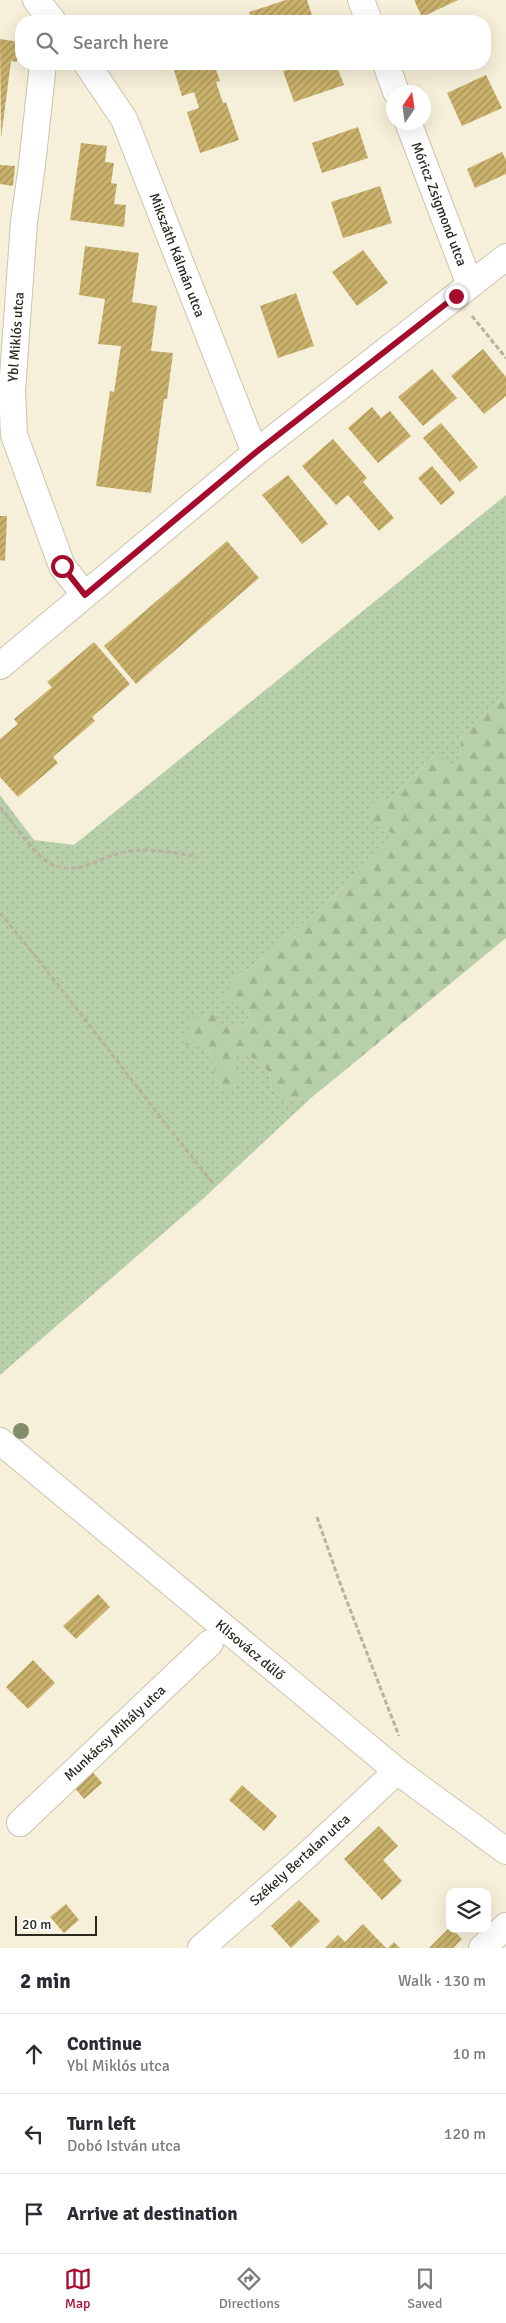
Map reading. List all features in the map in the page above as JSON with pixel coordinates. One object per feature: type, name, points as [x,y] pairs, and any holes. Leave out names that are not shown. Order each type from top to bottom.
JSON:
[{"type":"street","points":[[36,0],[48,15]]},
{"type":"street","points":[[361,0],[367,15]]},
{"type":"street","name":"Ybl Miklós utca","points":[[42,70],[24,222],[12,391],[14,435],[62,566],[85,595]]},
{"type":"street","name":"Mikszáth Kálmán utca","points":[[91,70],[124,119],[255,453]]},
{"type":"street","points":[[388,70],[394,85]]},
{"type":"street","name":"Móricz Zsigmond utca","points":[[411,130],[463,291]]},
{"type":"street","points":[[0,666],[255,453],[506,257]]},
{"type":"street","name":"Klisovácz dűlő","points":[[0,1441],[397,1771],[506,1851]]},
{"type":"street","name":"Munkácsy Mihály utca","points":[[20,1823],[210,1643]]},
{"type":"street","name":"Székely Bertalan utca","points":[[201,1948],[305,1857],[397,1771]]},
{"type":"street","points":[[482,1948],[506,1926]]},
{"type":"path","points":[[463,291],[506,358]]},
{"type":"path","points":[[0,807],[32,847],[50,864],[64,867],[87,867],[124,852],[155,851],[196,856]]},
{"type":"path","points":[[0,913],[59,985],[136,1088],[212,1182]]},
{"type":"path","points":[[317,1517],[341,1586],[400,1738],[397,1771]]},
{"type":"green space","points":[[506,495],[506,694],[462,734],[457,772],[434,756],[389,800],[380,829],[396,834],[358,868],[338,893],[260,961],[230,981],[250,1011],[246,1026],[227,1028],[208,1049],[222,1089],[233,1056],[250,1056],[269,1072],[272,1090],[284,1099],[311,1098],[205,1197],[0,1375],[0,795],[34,840],[74,845]]},
{"type":"green space","points":[[506,694],[506,938],[311,1098],[284,1099],[272,1090],[269,1072],[250,1056],[233,1056],[240,1084],[232,1090],[221,1089],[208,1049],[186,1045],[190,1022],[208,1011],[227,1028],[246,1026],[250,1011],[226,999],[230,981],[260,961],[338,893],[358,868],[395,834],[380,829],[371,821],[371,803],[389,800],[434,756],[446,759],[456,772],[462,734]]},
{"type":"building","points":[[286,0],[307,0],[312,15],[250,15],[249,12]]},
{"type":"building","points":[[414,0],[458,0],[426,15],[421,15]]},
{"type":"building","points":[[0,39],[15,41],[15,62],[11,61],[1,138]]},
{"type":"building","points":[[174,70],[216,70],[220,81],[216,82],[223,103],[226,102],[239,140],[200,153],[187,112],[199,108],[194,92],[182,96]]},
{"type":"building","points":[[338,70],[344,85],[294,102],[283,71]]},
{"type":"building","points":[[486,75],[502,108],[462,126],[447,93]]},
{"type":"building","points":[[358,127],[368,158],[322,173],[312,143]]},
{"type":"building","points":[[81,143],[107,146],[105,162],[114,163],[111,183],[117,184],[114,204],[126,205],[124,227],[70,220]]},
{"type":"building","points":[[502,152],[506,160],[506,174],[475,188],[467,169]]},
{"type":"building","points":[[0,165],[15,166],[13,186],[0,184]]},
{"type":"building","points":[[380,186],[392,223],[343,238],[331,202]]},
{"type":"building","points":[[85,246],[139,253],[132,302],[157,306],[151,351],[173,353],[167,399],[164,399],[151,493],[96,486],[110,391],[114,392],[121,346],[98,344],[105,299],[79,295]]},
{"type":"building","points":[[363,250],[388,283],[357,306],[332,272]]},
{"type":"building","points":[[296,293],[314,346],[278,358],[260,306]]},
{"type":"building","points":[[483,349],[506,377],[506,396],[484,414],[451,376]]},
{"type":"building","points":[[432,369],[457,398],[423,426],[398,397]]},
{"type":"building","points":[[372,407],[381,418],[390,411],[411,436],[378,463],[348,428]]},
{"type":"building","points":[[441,423],[478,467],[460,482],[423,438]]},
{"type":"building","points":[[333,439],[367,478],[363,482],[394,518],[379,531],[348,495],[336,505],[302,466]]},
{"type":"building","points":[[432,466],[455,493],[441,505],[418,478]]},
{"type":"building","points":[[288,475],[328,524],[302,544],[262,495]]},
{"type":"building","points":[[0,516],[7,516],[5,561],[0,560]]},
{"type":"building","points":[[227,541],[259,578],[136,684],[104,646]]},
{"type":"building","points":[[94,642],[130,684],[92,717],[95,721],[53,757],[58,763],[18,797],[0,777],[0,739],[18,724],[14,719],[52,687],[47,682]]},
{"type":"building","points":[[98,1594],[110,1607],[76,1639],[63,1626]]},
{"type":"building","points":[[33,1660],[55,1683],[28,1709],[6,1687]]},
{"type":"building","points":[[90,1769],[102,1783],[84,1799],[72,1785]]},
{"type":"building","points":[[242,1785],[277,1816],[264,1831],[229,1800]]},
{"type":"building","points":[[379,1826],[398,1846],[383,1860],[402,1881],[382,1900],[344,1859]]},
{"type":"building","points":[[299,1900],[320,1921],[291,1948],[271,1926]]},
{"type":"building","points":[[66,1904],[79,1920],[64,1933],[50,1917]]},
{"type":"building","points":[[363,1924],[386,1948],[325,1948],[338,1935],[345,1942]]},
{"type":"building","points":[[446,1931],[446,1933],[456,1933],[462,1939],[453,1948],[429,1948]]},
{"type":"building","points":[[394,1942],[400,1948],[388,1948]]},
{"type":"route","points":[[62,566],[85,595],[255,453],[456,296]]}]
